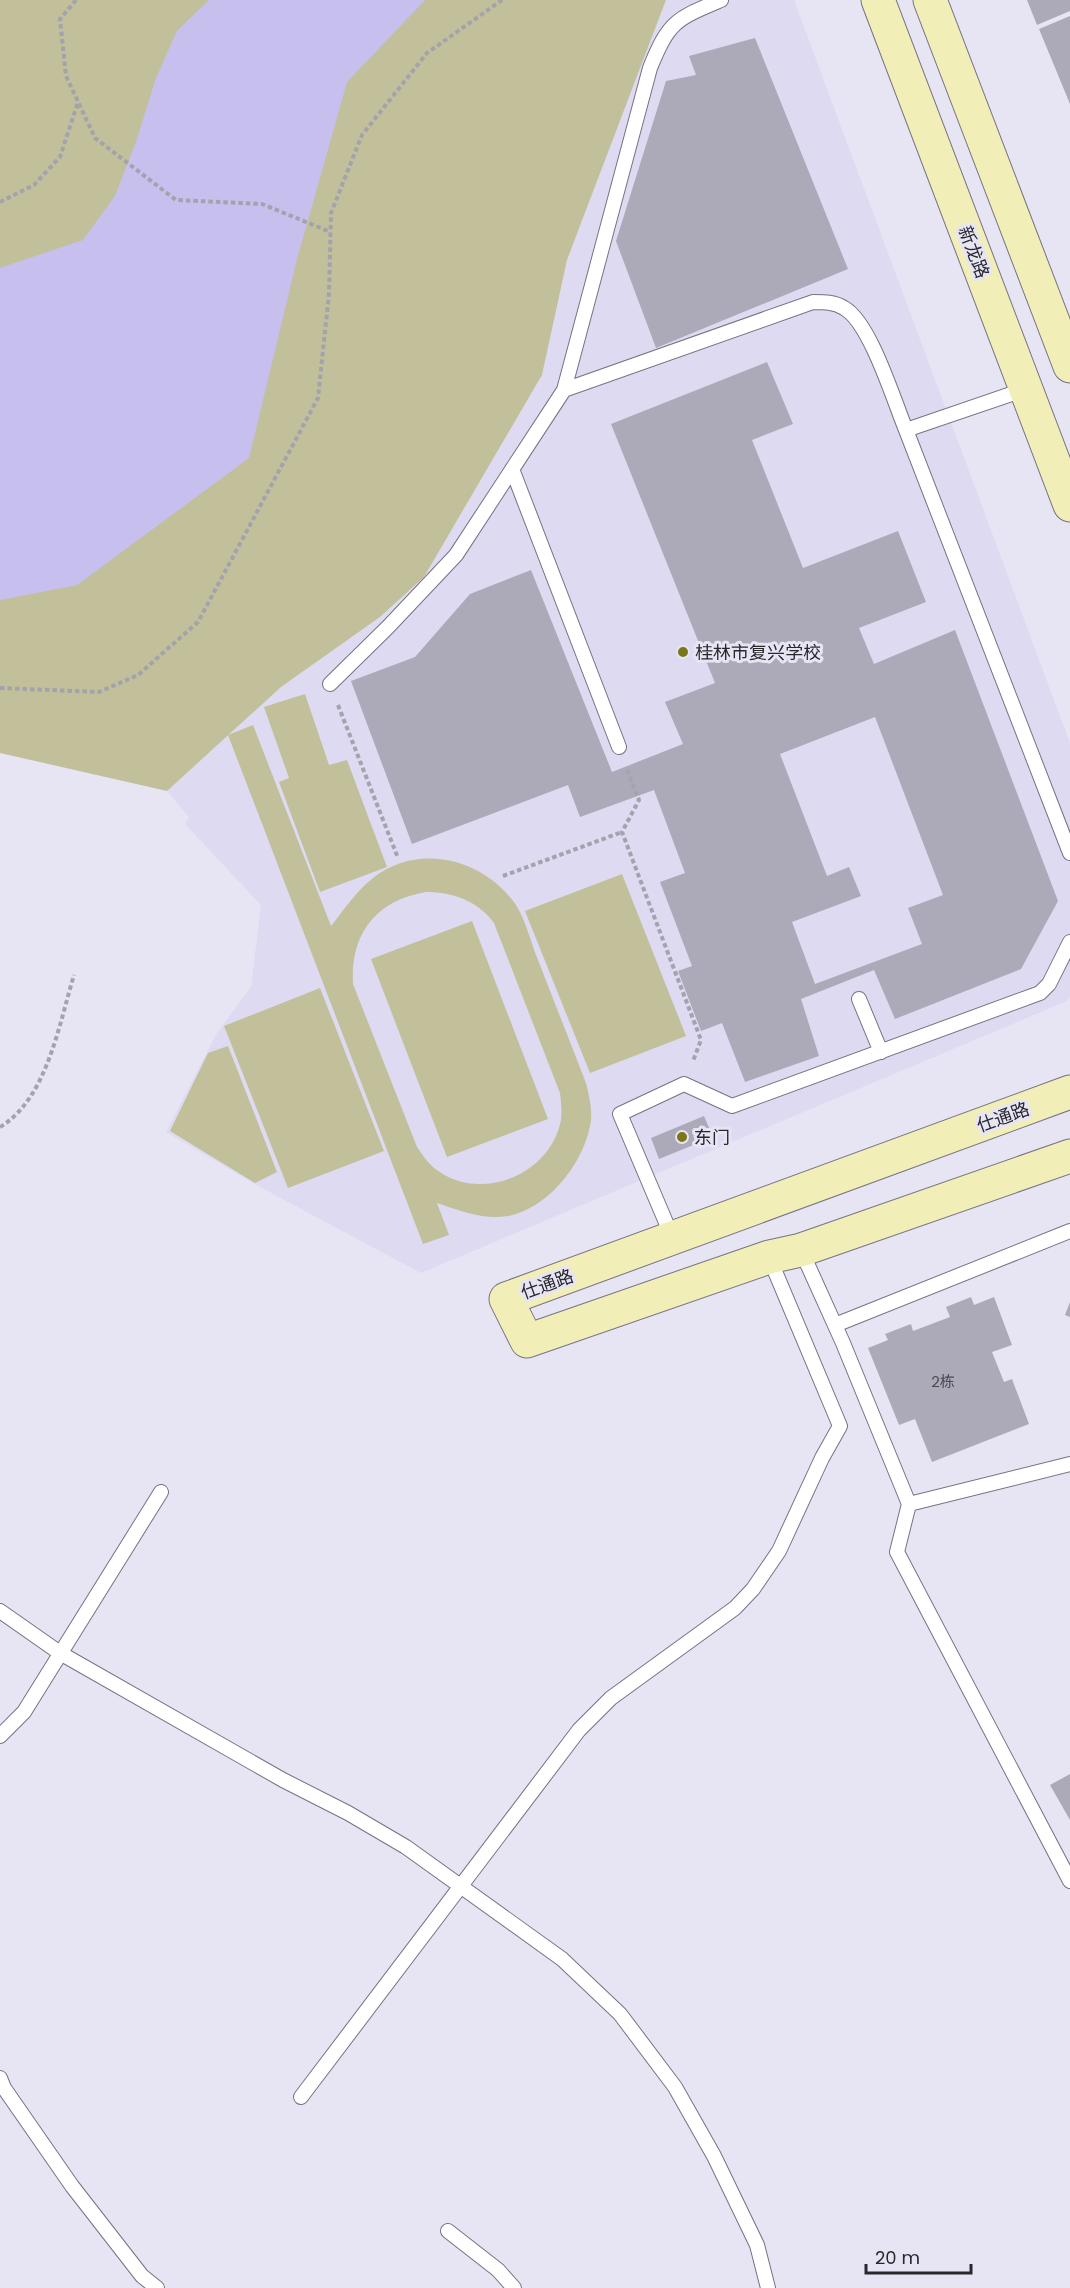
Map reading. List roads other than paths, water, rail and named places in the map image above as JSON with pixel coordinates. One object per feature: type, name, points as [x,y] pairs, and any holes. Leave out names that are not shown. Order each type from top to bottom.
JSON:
[{"type":"street","name":"新龙路","points":[[878,0],[1070,505]]},
{"type":"street","points":[[930,0],[1070,366]]},
{"type":"street","name":"仕通路","points":[[1070,1092],[506,1299],[527,1341],[769,1257],[801,1250],[1070,1156]]},
{"type":"lane","points":[[330,684],[456,555],[564,390],[630,139],[653,61],[672,25],[687,14],[721,0]]},
{"type":"lane","points":[[564,390],[813,302],[829,303],[850,311],[864,328],[906,430],[1070,853]]},
{"type":"lane","points":[[906,430],[1026,389]]},
{"type":"lane","points":[[512,469],[619,747]]},
{"type":"lane","points":[[673,1239],[620,1114],[684,1084],[732,1106],[1040,993],[1053,976],[1070,942]]},
{"type":"lane","points":[[859,999],[881,1052]]},
{"type":"lane","points":[[835,1325],[1070,1231]]},
{"type":"lane","points":[[801,1250],[835,1325],[909,1504],[897,1552],[1070,1881]]},
{"type":"lane","points":[[301,2097],[579,1730],[611,1698],[735,1608],[753,1589],[779,1551],[822,1458],[840,1426],[769,1257]]},
{"type":"lane","points":[[909,1504],[1070,1464]]},
{"type":"lane","points":[[0,1736],[24,1712],[161,1492]]},
{"type":"lane","points":[[0,1611],[60,1653],[406,1847],[562,1959],[620,2013],[675,2087],[714,2156],[757,2245],[768,2288]]},
{"type":"lane","points":[[0,2078],[4,2088],[72,2186],[142,2276],[157,2288]]},
{"type":"lane","points":[[448,2231],[498,2270],[514,2288]]},
{"type":"place","name":"桂林市复兴学校","points":[[683,652]]},
{"type":"place","name":"东门","points":[[682,1137]]}]
